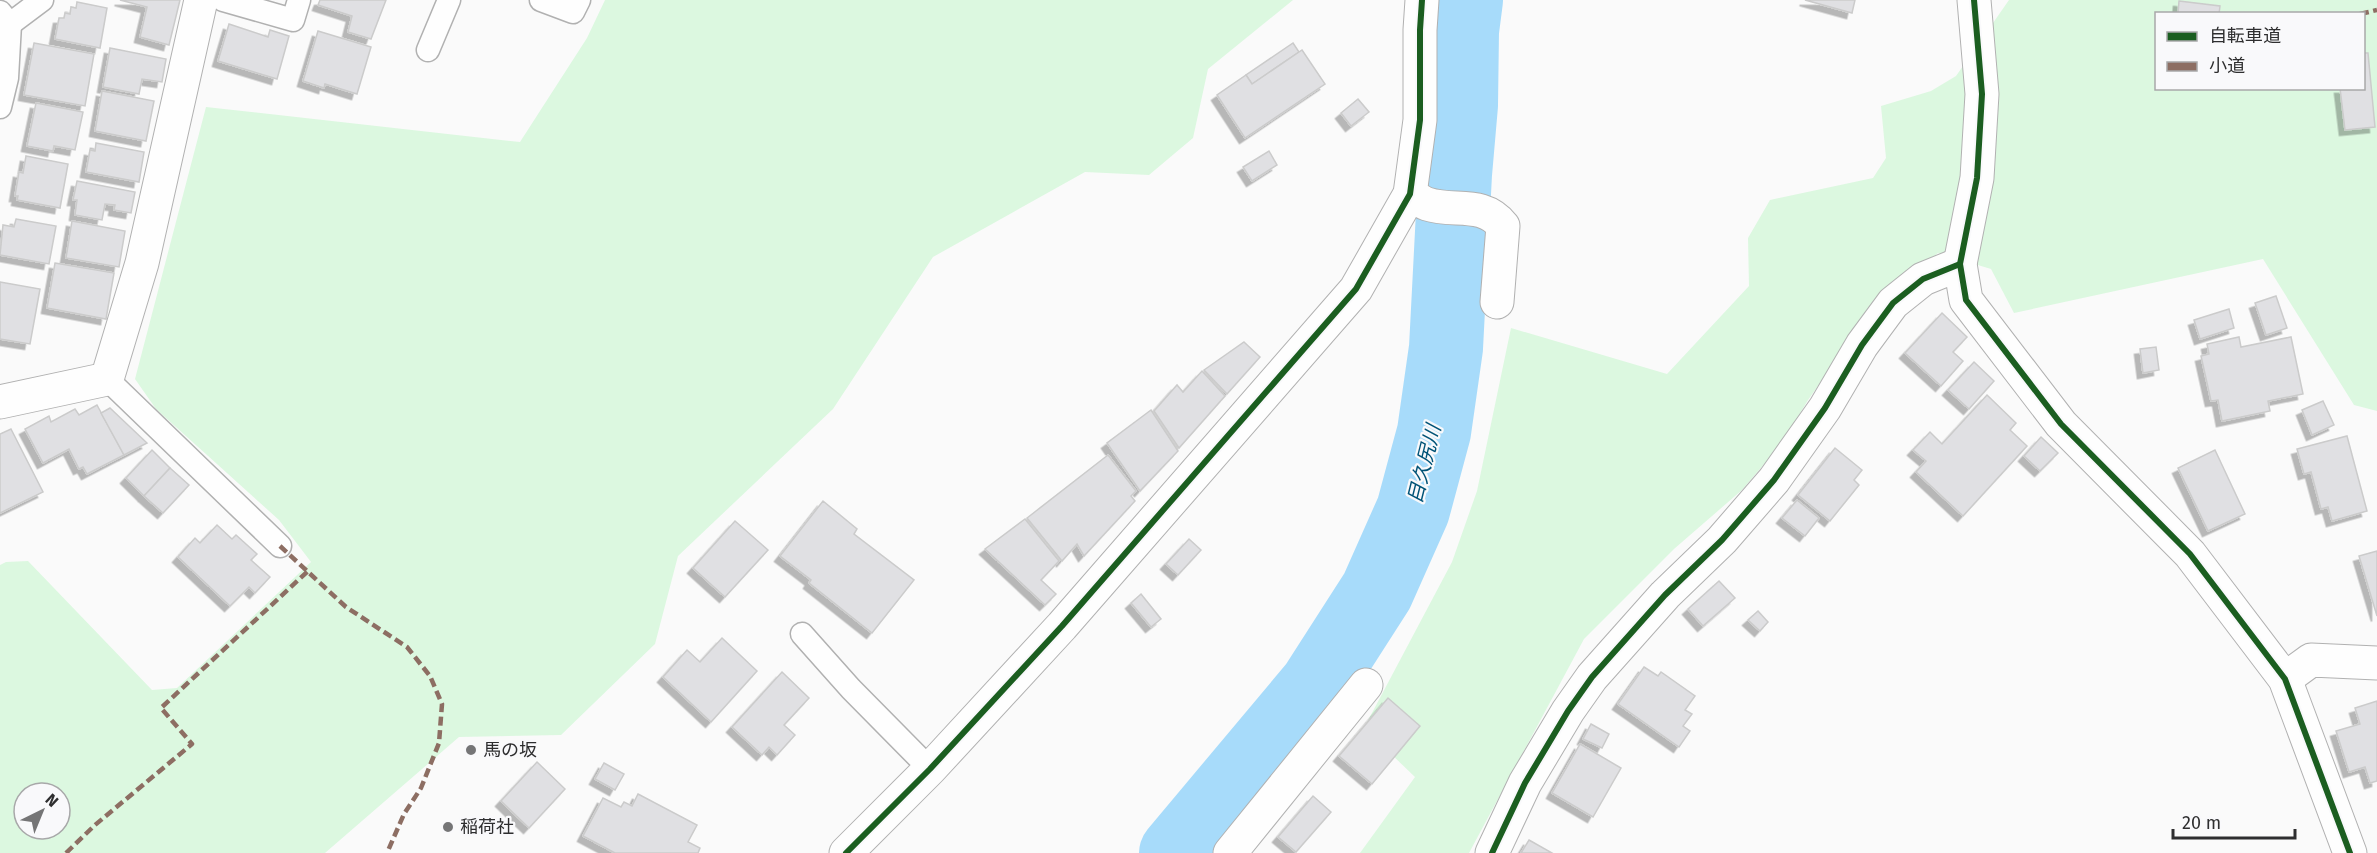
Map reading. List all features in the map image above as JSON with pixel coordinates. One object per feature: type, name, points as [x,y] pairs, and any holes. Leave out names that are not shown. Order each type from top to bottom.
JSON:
[{"type":"street","points":[[0,402],[107,379],[142,263],[201,0]]},
{"type":"street","points":[[846,853],[930,769],[1070,617],[1356,289],[1419,199],[1422,0]]},
{"type":"street","points":[[1974,0],[1982,94],[1977,178],[1960,264],[1966,300],[2061,424],[2190,554],[2285,679],[2350,853]]},
{"type":"street","points":[[1419,199],[1495,215],[1503,226],[1497,302]]},
{"type":"street","points":[[1492,853],[1526,783],[1568,711],[1592,678],[1665,595],[1722,540],[1774,480],[1825,408],[1862,345],[1893,303],[1923,279],[1960,264]]},
{"type":"street","points":[[2285,679],[2311,660],[2377,663]]},
{"type":"street","points":[[1230,853],[1366,685]]},
{"type":"lane","points":[[0,106],[7,78],[5,18],[42,0]]},
{"type":"lane","points":[[223,0],[294,21],[299,0]]},
{"type":"lane","points":[[428,50],[449,0]]},
{"type":"lane","points":[[541,0],[573,12],[579,0]]},
{"type":"lane","points":[[107,379],[280,546]]},
{"type":"lane","points":[[801,634],[851,689],[930,769]]},
{"type":"green space","points":[[605,0],[1293,0],[1208,69],[1193,138],[1149,175],[1085,172],[933,257],[833,409],[678,556],[655,644],[561,735],[459,737],[325,853],[0,853],[0,565],[6,562],[28,561],[152,690],[177,688],[311,562],[279,520],[156,409],[135,379],[206,107],[520,142],[587,38]]},
{"type":"green space","points":[[2009,0],[2377,0],[2377,411],[2354,405],[2263,259],[2014,313],[1991,269],[1938,253],[1878,301],[1808,400],[1783,442],[1742,490],[1674,549],[1584,639],[1469,853],[1360,853],[1415,777],[1364,728],[1452,562],[1477,491],[1511,328],[1667,374],[1749,286],[1748,238],[1770,200],[1873,178],[1886,158],[1881,106],[1931,91],[1956,76]]},
{"type":"building","points":[[120,0],[180,0],[169,45],[140,37],[147,7]]},
{"type":"building","points":[[320,0],[386,0],[371,39],[348,32],[352,16],[318,5]]},
{"type":"building","points":[[1805,0],[1855,0],[1852,13]]},
{"type":"building","points":[[2179,1],[2220,6],[2219,12],[2178,12]]},
{"type":"building","points":[[77,2],[107,8],[100,48],[55,39],[59,18],[64,18],[65,13],[70,14],[71,7],[76,8]]},
{"type":"building","points":[[229,24],[268,37],[270,30],[289,36],[277,79],[218,61]]},
{"type":"building","points":[[318,31],[371,47],[357,94],[325,84],[324,88],[303,81]]},
{"type":"building","points":[[34,43],[94,54],[85,106],[24,95]]},
{"type":"building","points":[[1293,43],[1299,52],[1252,84],[1246,75]]},
{"type":"building","points":[[110,48],[166,59],[162,82],[142,79],[139,94],[103,87]]},
{"type":"building","points":[[1302,50],[1325,84],[1245,138],[1217,95],[1246,75],[1252,84]]},
{"type":"building","points":[[2365,53],[2368,53],[2375,127],[2345,130],[2340,90],[2365,90]]},
{"type":"building","points":[[102,91],[154,101],[146,141],[95,131]]},
{"type":"building","points":[[1358,99],[1369,112],[1351,126],[1341,113]]},
{"type":"building","points":[[36,103],[83,112],[75,150],[54,146],[53,151],[27,146]]},
{"type":"building","points":[[96,143],[144,152],[139,182],[86,172],[90,150],[95,151]]},
{"type":"building","points":[[1269,151],[1277,165],[1252,181],[1243,167]]},
{"type":"building","points":[[26,156],[68,164],[60,208],[17,200],[18,196],[15,196],[19,172],[23,173]]},
{"type":"building","points":[[77,181],[135,192],[131,213],[114,210],[115,205],[105,204],[102,220],[75,215],[77,200],[73,200]]},
{"type":"building","points":[[16,219],[56,226],[49,264],[0,255],[3,225],[14,227]]},
{"type":"building","points":[[72,221],[125,231],[119,267],[66,258]]},
{"type":"building","points":[[55,263],[114,273],[106,319],[47,308]]},
{"type":"building","points":[[0,282],[40,289],[30,344],[0,339]]},
{"type":"building","points":[[2276,296],[2287,328],[2266,335],[2255,303]]},
{"type":"building","points":[[2229,309],[2234,328],[2200,339],[2194,320]]},
{"type":"building","points":[[1942,313],[1967,337],[1953,352],[1963,361],[1941,386],[1905,353]]},
{"type":"building","points":[[2239,337],[2241,347],[2291,337],[2303,394],[2268,401],[2270,411],[2222,421],[2218,400],[2211,401],[2201,356],[2209,354],[2207,344]]},
{"type":"building","points":[[1244,342],[1260,357],[1227,394],[1204,370]]},
{"type":"building","points":[[2156,347],[2159,370],[2143,373],[2140,349]]},
{"type":"building","points":[[1974,362],[1994,381],[1969,409],[1948,390]]},
{"type":"building","points":[[1202,371],[1225,396],[1179,448],[1154,411],[1177,385],[1183,392]]},
{"type":"building","points":[[1987,395],[2016,423],[2010,430],[2027,446],[1963,516],[1916,472],[1926,461],[1913,450],[1930,432],[1942,444]]},
{"type":"building","points":[[2323,401],[2334,425],[2312,435],[2302,410]]},
{"type":"building","points":[[97,405],[124,455],[87,474],[83,467],[79,469],[69,449],[43,463],[25,429],[49,416],[51,422],[75,409],[79,415]]},
{"type":"building","points":[[110,408],[147,443],[124,455],[101,413]]},
{"type":"building","points":[[1151,410],[1178,451],[1140,491],[1107,443]]},
{"type":"building","points":[[11,429],[43,492],[0,513],[0,434]]},
{"type":"building","points":[[2347,436],[2367,511],[2332,521],[2328,507],[2321,509],[2311,472],[2304,474],[2297,449]]},
{"type":"building","points":[[2041,437],[2058,453],[2040,471],[2024,456]]},
{"type":"building","points":[[1835,448],[1862,470],[1854,480],[1859,485],[1830,521],[1798,495]]},
{"type":"building","points":[[152,450],[170,468],[144,496],[126,478]]},
{"type":"building","points":[[2215,450],[2245,514],[2208,531],[2178,468]]},
{"type":"building","points":[[1108,455],[1136,491],[1131,496],[1135,501],[1084,556],[1077,544],[1062,561],[1027,518]]},
{"type":"building","points":[[170,468],[189,485],[163,513],[144,496]]},
{"type":"building","points":[[1797,500],[1819,518],[1805,536],[1782,518]]},
{"type":"building","points":[[823,501],[857,529],[854,534],[914,580],[872,633],[809,583],[811,580],[780,556]]},
{"type":"building","points":[[1025,519],[1059,561],[1041,580],[1056,594],[1045,605],[985,549]]},
{"type":"building","points":[[735,521],[768,550],[725,597],[693,568]]},
{"type":"building","points":[[217,525],[232,539],[236,535],[257,554],[251,560],[270,577],[255,593],[249,587],[230,606],[178,557],[195,538],[200,543]]},
{"type":"building","points":[[1189,539],[1201,550],[1178,575],[1166,564]]},
{"type":"building","points":[[2377,551],[2377,616],[2359,556]]},
{"type":"building","points":[[1719,581],[1735,598],[1703,626],[1688,609]]},
{"type":"building","points":[[1141,594],[1161,619],[1151,627],[1131,603]]},
{"type":"building","points":[[1758,611],[1768,622],[1760,631],[1748,620]]},
{"type":"building","points":[[722,638],[757,671],[711,722],[663,677],[687,650],[700,662]]},
{"type":"building","points":[[1644,667],[1658,676],[1661,672],[1695,696],[1685,710],[1692,714],[1683,726],[1690,731],[1679,747],[1618,704]]},
{"type":"building","points":[[782,672],[809,698],[784,725],[795,735],[777,755],[769,747],[762,755],[732,727]]},
{"type":"building","points":[[1388,698],[1420,726],[1372,784],[1339,756]]},
{"type":"building","points":[[2377,701],[2377,781],[2370,783],[2365,767],[2349,772],[2336,731],[2360,724],[2355,708]]},
{"type":"building","points":[[1591,724],[1609,734],[1602,748],[1583,739]]},
{"type":"building","points":[[1580,744],[1621,768],[1593,817],[1552,793]]},
{"type":"building","points":[[537,762],[565,789],[529,828],[501,801]]},
{"type":"building","points":[[604,763],[624,774],[615,790],[595,779]]},
{"type":"building","points":[[638,794],[697,825],[688,842],[700,848],[698,853],[615,853],[583,836],[603,798],[621,807],[624,802],[632,806]]},
{"type":"building","points":[[1313,796],[1331,812],[1296,852],[1278,837]]},
{"type":"building","points":[[1529,840],[1552,853],[1521,853]]},
{"type":"waterway","name":"目久尻川","points":[[1176,853],[1316,686],[1377,591],[1413,510],[1434,432],[1446,348],[1461,105],[1462,31],[1466,0]]},
{"type":"marked path","points":[[2365,13],[2377,10]]},
{"type":"marked path","points":[[280,546],[346,607],[407,647],[430,676],[442,704],[439,743],[421,788],[404,814],[387,853]]},
{"type":"marked path","points":[[66,853],[95,825],[192,744],[161,708],[308,571]]},
{"type":"cycle path","points":[[846,853],[930,769],[1062,626],[1356,289],[1410,194],[1420,120],[1422,0]]},
{"type":"cycle path","points":[[1974,0],[1982,94],[1977,178],[1960,264],[1966,300],[2061,424],[2190,554],[2285,679],[2350,853]]},
{"type":"cycle path","points":[[1492,853],[1525,783],[1568,711],[1592,677],[1665,595],[1722,540],[1774,480],[1825,408],[1862,345],[1893,303],[1923,279],[1960,264]]},
{"type":"place","name":"馬の坂","points":[[471,750]]},
{"type":"place","name":"稲荷社","points":[[448,827]]}]
